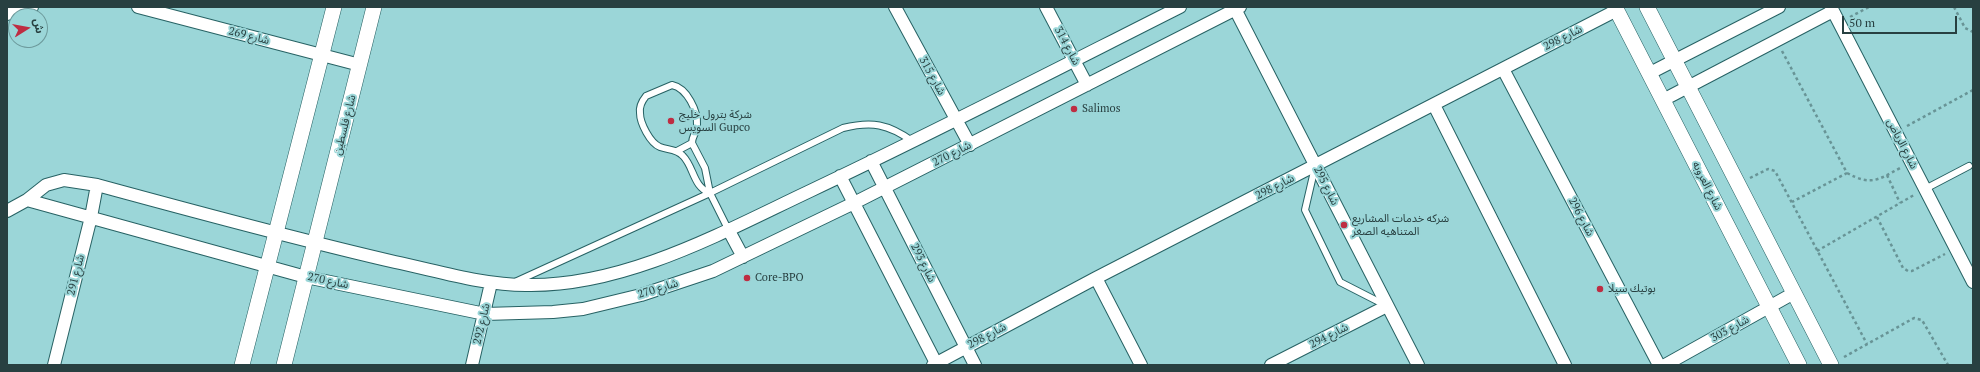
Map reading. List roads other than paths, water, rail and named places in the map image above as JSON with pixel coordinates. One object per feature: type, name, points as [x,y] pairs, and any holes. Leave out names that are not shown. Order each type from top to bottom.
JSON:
[{"type":"street","points":[[7,14],[32,7]]},
{"type":"street","name":"شارع 269","points":[[138,7],[360,65]]},
{"type":"street","points":[[242,365],[334,7]]},
{"type":"street","name":"شارع فلسطين","points":[[306,277],[374,7]]},
{"type":"street","name":"شارع 315","points":[[895,7],[970,145]]},
{"type":"street","name":"شارع 314","points":[[1046,7],[1087,85]]},
{"type":"street","points":[[7,211],[27,200],[46,185],[64,180],[97,185],[315,244],[491,283],[527,286],[563,284],[598,278],[633,269],[728,229],[956,120],[1180,7]]},
{"type":"street","points":[[1647,7],[1830,364]]},
{"type":"street","points":[[1650,73],[1779,7]]},
{"type":"street","name":"شارع 270","points":[[27,200],[306,277],[485,314],[553,312],[612,303],[680,283],[743,257],[970,145],[1236,8]]},
{"type":"street","name":"شارع 295","points":[[1236,8],[1418,365]]},
{"type":"street","name":"شارع 298","points":[[936,364],[1096,278],[1434,105],[1616,9]]},
{"type":"street","name":"شارع العروبه","points":[[1616,9],[1799,365]]},
{"type":"street","points":[[1663,100],[1832,9]]},
{"type":"street","name":"شارع الرياض","points":[[1832,9],[1956,248],[1969,266],[1973,282]]},
{"type":"street","name":"شارع 296","points":[[1503,69],[1659,365]]},
{"type":"street","points":[[1434,105],[1565,365]]},
{"type":"street","name":"شارع 293","points":[[871,161],[975,365]]},
{"type":"street","points":[[840,176],[936,364]]},
{"type":"street","name":"شارع 291","points":[[54,365],[91,217],[97,185]]},
{"type":"street","points":[[728,229],[743,257]]},
{"type":"street","points":[[284,365],[306,277]]},
{"type":"street","points":[[1096,278],[1141,365]]},
{"type":"street","name":"شارع 292","points":[[472,365],[491,283]]},
{"type":"street","name":"شارع 303","points":[[1665,365],[1794,293]]},
{"type":"street","name":"شارع 294","points":[[1271,365],[1387,306]]},
{"type":"lane","points":[[710,192],[699,186],[685,159],[677,151],[660,147],[652,142],[640,113],[641,104],[646,96],[668,86],[676,86],[684,90],[697,117],[696,131],[692,143],[705,168],[710,192],[728,229]]},
{"type":"lane","points":[[510,284],[710,192],[843,128],[855,125],[880,124],[897,130],[912,141]]},
{"type":"lane","points":[[677,151],[692,143]]},
{"type":"lane","points":[[1316,165],[1305,210],[1340,282],[1387,306]]},
{"type":"lane","points":[[1925,189],[1969,166]]},
{"type":"place","name":"Salimos","points":[[1074,109]]},
{"type":"place","name":"شركة بترول خليج السويس Gupco","points":[[671,121]]},
{"type":"place","name":"شركه خدمات المشاريع المتناهيه الصغر","points":[[1344,225]]},
{"type":"place","name":"Core-BPO","points":[[747,278]]},
{"type":"place","name":"بوتيك سيلا","points":[[1600,289]]}]
